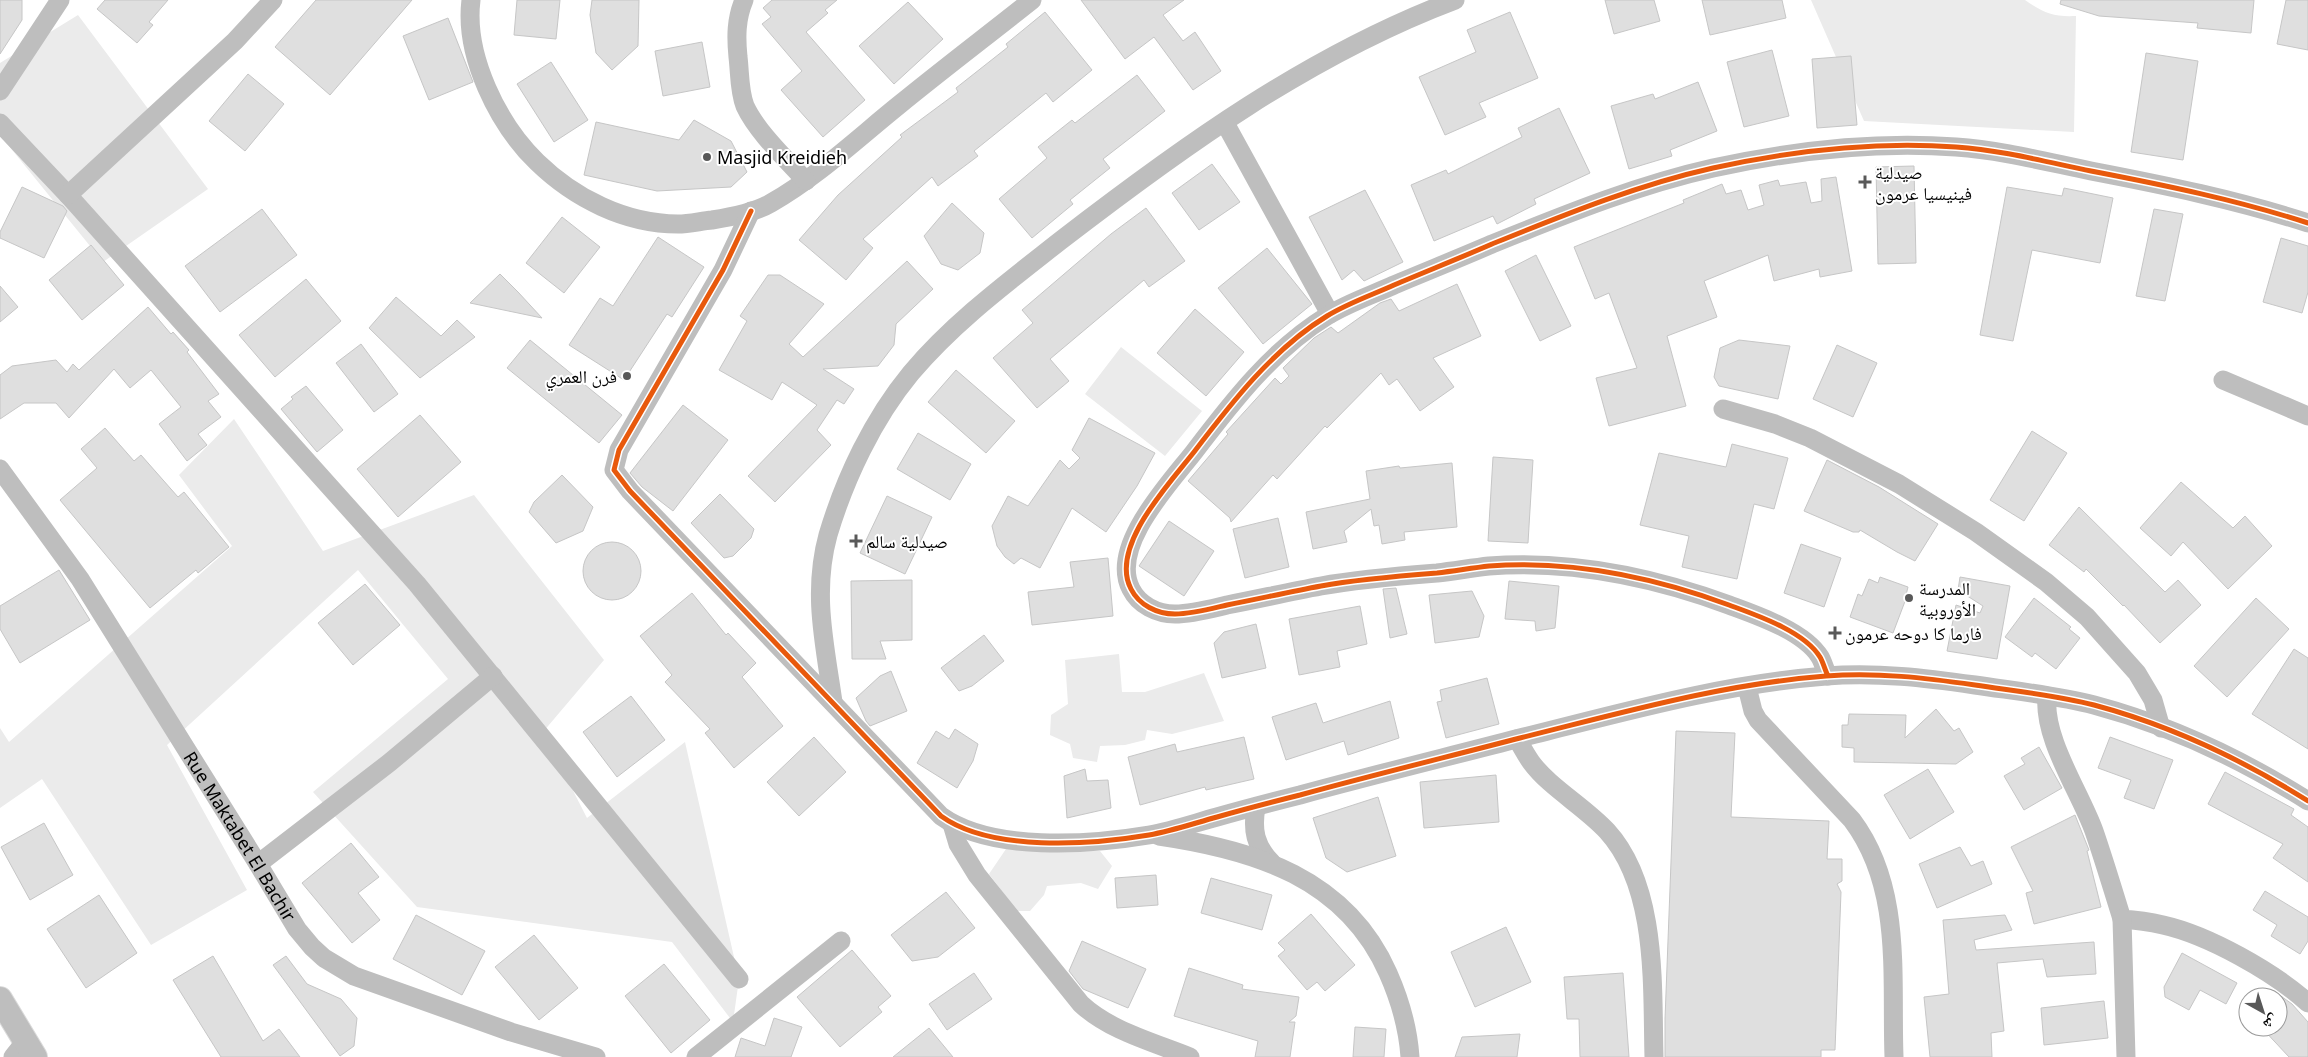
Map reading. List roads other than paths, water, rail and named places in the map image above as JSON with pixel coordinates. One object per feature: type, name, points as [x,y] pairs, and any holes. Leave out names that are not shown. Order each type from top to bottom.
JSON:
[{"type":"main road","points":[[0,999],[24,1052]]},
{"type":"street","points":[[0,91],[60,0]]},
{"type":"street","points":[[68,195],[235,41],[273,0]]},
{"type":"street","points":[[471,0],[471,30],[475,57],[487,87],[522,147],[555,179],[581,198],[616,212],[647,220],[678,224],[724,218],[770,204],[806,181],[917,90],[1032,0]]},
{"type":"street","points":[[744,0],[739,12],[736,35],[741,90],[745,106],[753,120],[806,181]]},
{"type":"street","points":[[833,702],[822,642],[820,606],[828,538],[842,495],[860,454],[888,407],[916,368],[938,343],[970,314],[1124,193],[1224,123],[1282,85],[1340,51],[1413,16],[1455,0]]},
{"type":"street","points":[[0,123],[68,195],[417,584],[739,979]]},
{"type":"street","points":[[1224,123],[1330,314]]},
{"type":"street","points":[[1828,676],[1818,653],[1799,637],[1757,616],[1668,585],[1632,577],[1544,566],[1492,566],[1386,576],[1331,584],[1205,610],[1173,614],[1156,612],[1142,603],[1131,590],[1126,571],[1127,552],[1135,534],[1162,494],[1228,409],[1281,350],[1330,314],[1551,220],[1648,186],[1710,169],[1795,154],[1853,148],[1929,146],[1976,149],[2142,180],[2244,204],[2308,223]]},
{"type":"street","points":[[751,211],[723,270],[619,450],[614,470],[630,491],[870,743],[941,816],[952,824],[1006,838],[1039,843],[1151,835],[1460,752],[1644,707],[1704,694],[1828,676],[1905,676],[2047,696],[2097,706],[2161,728],[2249,768],[2308,801]]},
{"type":"street","points":[[2223,380],[2308,416]]},
{"type":"street","points":[[1724,409],[1775,424],[1810,438],[1851,459],[1939,508],[2022,565],[2067,598],[2122,655],[2154,700],[2161,728]]},
{"type":"street","name":"Rue Maktabet El Bachir","points":[[0,468],[80,579],[297,929],[324,958],[354,976],[511,1032],[596,1057]]},
{"type":"street","points":[[258,864],[389,763],[493,676]]},
{"type":"street","points":[[1747,687],[1753,711],[1758,720],[1852,820],[1863,835],[1880,871],[1891,928],[1894,1057]]},
{"type":"street","points":[[2047,696],[2046,709],[2050,731],[2094,831],[2122,919],[2126,1057]]},
{"type":"street","points":[[1518,739],[1538,770],[1608,832],[1628,862],[1635,879],[1645,916],[1648,936],[1654,1057]]},
{"type":"street","points":[[1256,807],[1255,838],[1264,855],[1272,863]]},
{"type":"street","points":[[952,824],[958,844],[977,874],[1091,1014],[1116,1027],[1190,1057]]},
{"type":"street","points":[[1151,835],[1228,848],[1272,863],[1328,895],[1355,918],[1382,958],[1398,996],[1407,1032],[1410,1057]]},
{"type":"street","points":[[2122,919],[2165,925],[2216,945],[2265,971],[2308,1003]]},
{"type":"street","points":[[696,1057],[840,941]]},
{"type":"place","name":"Masjid Kreidieh","points":[[707,157]]},
{"type":"place","name":"صيدلية فينيسيا عرمون","points":[[1865,182]]},
{"type":"place","name":"فرن العمري","points":[[627,376]]},
{"type":"place","name":"صيدلية سالم","points":[[856,541]]},
{"type":"place","name":"المدرسة الأوروبية","points":[[1909,598]]},
{"type":"place","name":"فارما كا دوحه عرمون","points":[[1835,633]]}]
